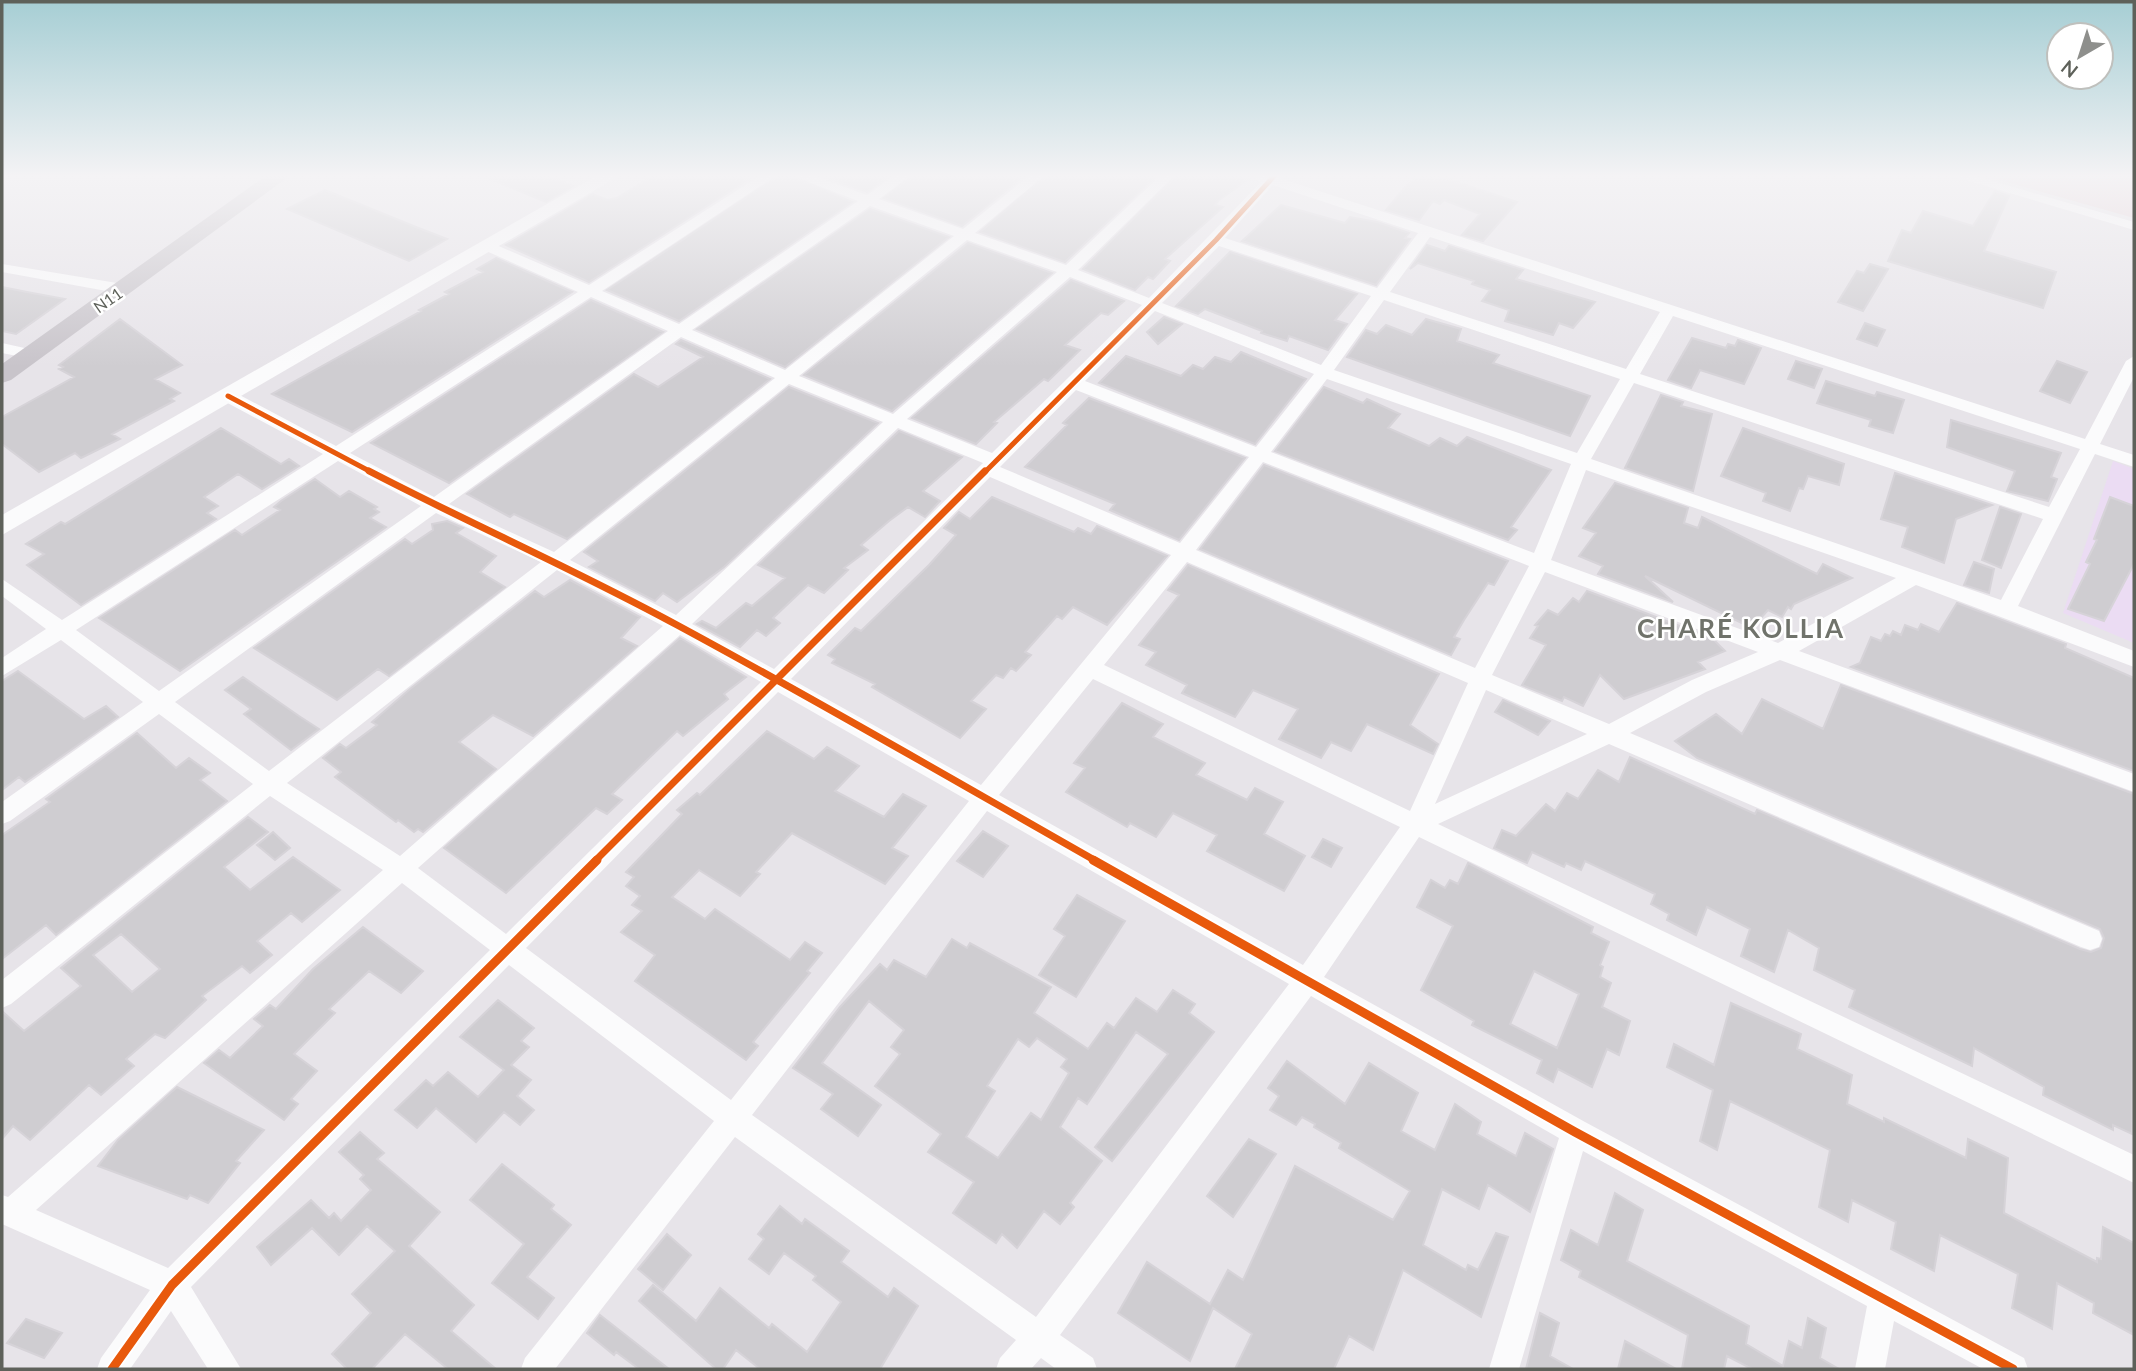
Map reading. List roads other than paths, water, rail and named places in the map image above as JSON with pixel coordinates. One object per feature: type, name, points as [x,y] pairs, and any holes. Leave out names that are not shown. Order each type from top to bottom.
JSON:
[{"type":"main road","name":"N11","points":[[2,375],[193,239]]},
{"type":"street","points":[[2,526],[503,239]]},
{"type":"street","points":[[2,668],[670,239]]},
{"type":"street","points":[[2,814],[161,704],[679,331],[814,239]]},
{"type":"street","points":[[2,996],[64,944],[556,561],[960,239]]},
{"type":"street","points":[[980,239],[1324,372],[2006,609],[2134,659]]},
{"type":"street","points":[[226,1369],[172,1284],[7,1211],[678,625],[895,420],[1102,239]]},
{"type":"street","points":[[536,1369],[984,798],[1184,552],[1324,372],[1420,239]]},
{"type":"street","points":[[1455,239],[2134,461]]},
{"type":"street","points":[[112,1369],[172,1284],[1216,240],[2056,516]]},
{"type":"street","points":[[489,247],[679,331],[895,420],[1184,552],[2090,939]]},
{"type":"street","points":[[2,268],[123,289]]},
{"type":"street","points":[[1011,1369],[1039,1338],[1308,979],[1415,824],[1481,677],[1540,563],[1581,461],[1670,309]]},
{"type":"street","points":[[2,348],[32,354]]},
{"type":"street","points":[[2006,609],[2092,447],[2134,361]]},
{"type":"street","points":[[1072,382],[1540,563],[2134,783]]},
{"type":"street","points":[[228,396],[435,505],[556,561],[678,625],[1575,1132],[2013,1369]]},
{"type":"street","points":[[1415,824],[1611,733],[1699,686],[1781,651],[1914,577]]},
{"type":"street","points":[[2,586],[271,785],[401,869],[734,1119],[1082,1369]]},
{"type":"street","points":[[1088,667],[2134,1169]]},
{"type":"street","points":[[1504,1369],[1575,1132]]},
{"type":"street","points":[[1870,1369],[1883,1300]]},
{"type":"district","name":"CHARÉ KOLLIA","points":[[1741,629]]}]
